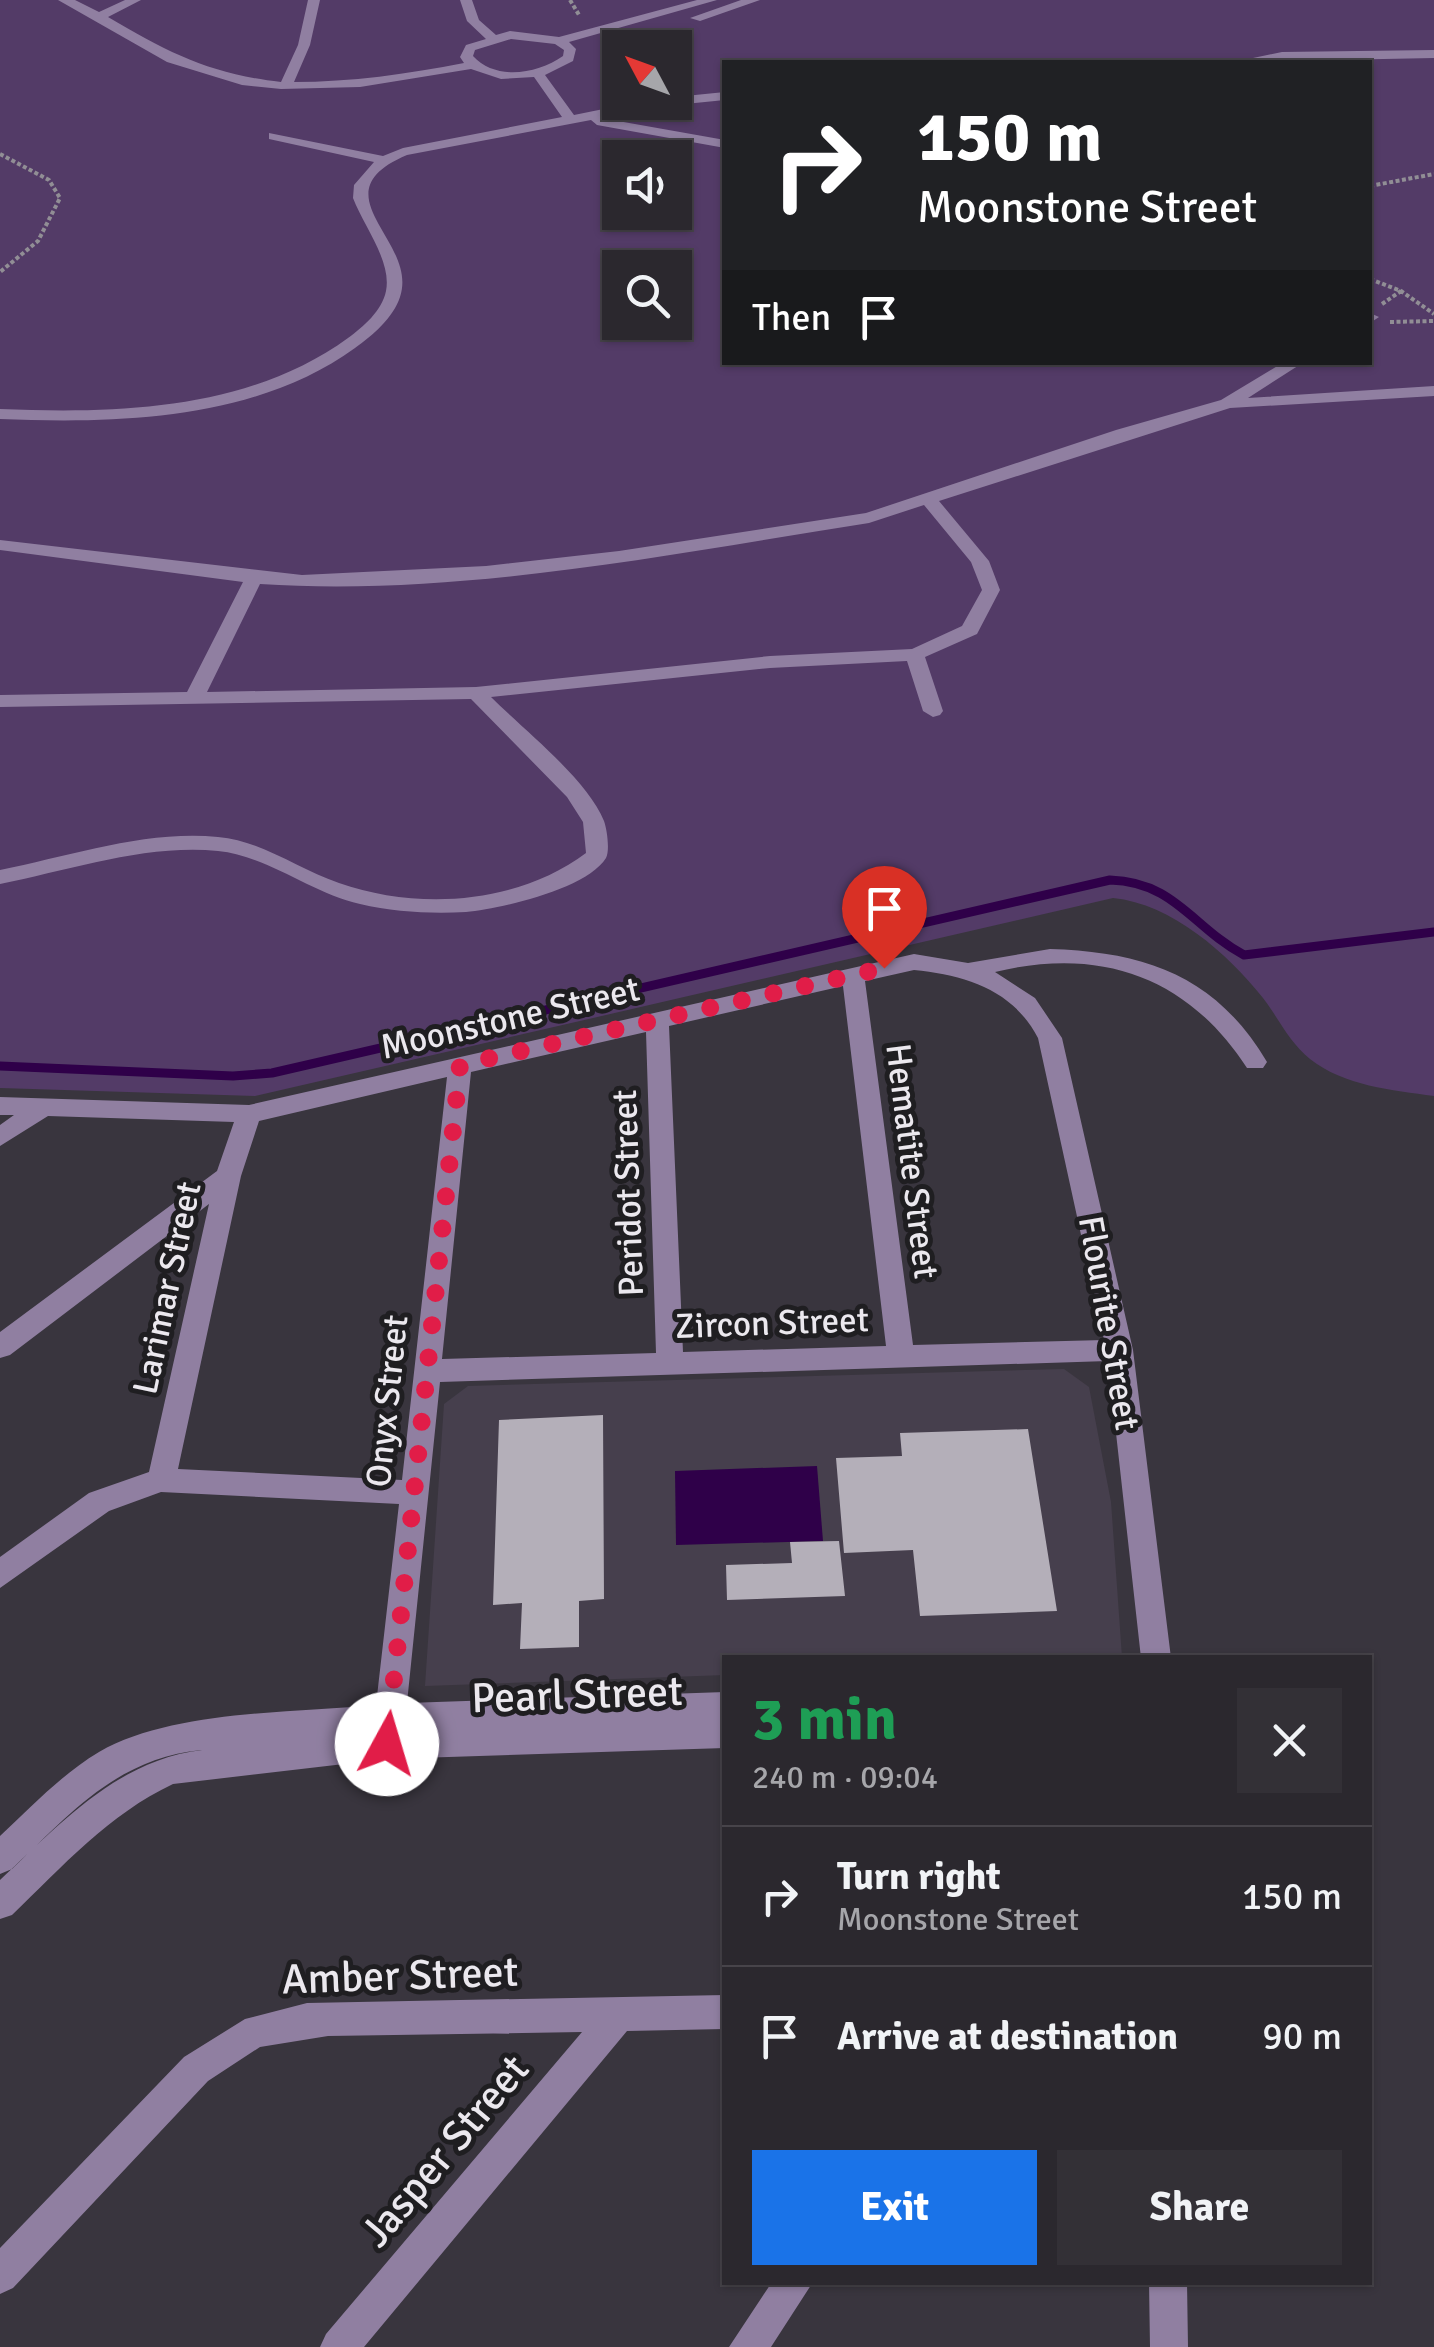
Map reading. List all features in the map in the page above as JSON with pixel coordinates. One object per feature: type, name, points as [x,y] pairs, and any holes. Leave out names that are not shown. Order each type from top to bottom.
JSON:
[{"type":"street","points":[[64,0],[102,14],[189,67],[286,84],[361,84],[472,65],[505,74],[537,73],[564,63],[564,45]]},
{"type":"street","points":[[102,14],[135,0]]},
{"type":"street","points":[[286,84],[304,45],[314,0]]},
{"type":"street","points":[[466,0],[473,21],[492,38]]},
{"type":"street","points":[[564,45],[712,0]]},
{"type":"street","points":[[472,65],[467,52],[492,38],[529,35],[564,45],[652,31],[754,0]]},
{"type":"street","points":[[1258,60],[1304,55],[1434,54]]},
{"type":"street","points":[[537,73],[578,119],[722,143]]},
{"type":"street","points":[[692,99],[722,96]]},
{"type":"street","points":[[274,136],[384,160],[446,141],[602,114]]},
{"type":"street","points":[[0,414],[92,413],[202,402],[278,383],[333,356],[377,322],[395,287],[360,198],[361,185],[384,160]]},
{"type":"street","points":[[1227,404],[1291,365]]},
{"type":"street","points":[[0,545],[254,578],[340,580],[486,572],[822,527],[929,500],[1089,444],[1227,404],[1434,391]]},
{"type":"street","points":[[0,701],[476,693],[770,662],[915,655],[970,630],[991,590],[980,561],[929,500]]},
{"type":"street","points":[[193,699],[254,578]]},
{"type":"street","points":[[915,655],[932,712]]},
{"type":"street","points":[[0,878],[150,848],[218,844],[252,852],[370,902],[412,907],[476,902],[530,892],[577,874],[596,856],[594,822],[574,792],[476,693]]},
{"type":"street","points":[[969,971],[1007,959],[1048,956],[1142,967],[1196,992],[1223,1013],[1242,1036],[1255,1062]]},
{"type":"street","name":"Moonstone Street","points":[[0,1106],[249,1114],[914,962],[969,971],[1025,998]]},
{"type":"street","name":"Hematite Street","points":[[854,974],[901,1356]]},
{"type":"street","name":"Flourite Street","points":[[1025,998],[1040,1012],[1050,1038],[1120,1350],[1156,1655]]},
{"type":"street","name":"Peridot Street","points":[[657,1019],[670,1364]]},
{"type":"street","name":"Onyx Street","points":[[389,1731],[460,1065]]},
{"type":"street","points":[[0,1138],[43,1108]]},
{"type":"street","name":"Larimar Street","points":[[161,1480],[228,1176],[249,1114]]},
{"type":"street","points":[[0,1347],[228,1176]]},
{"type":"street","name":"Zircon Street","points":[[428,1371],[1120,1350]]},
{"type":"street","points":[[0,1575],[53,1532],[99,1502],[161,1480],[414,1493]]},
{"type":"street","name":"Pearl Street","points":[[0,1858],[111,1762],[166,1740],[389,1731],[722,1706]]},
{"type":"street","name":"Pearl Street","points":[[0,1902],[78,1829],[130,1788],[170,1768],[389,1731],[722,1733]]},
{"type":"street","name":"Amber Street","points":[[0,2276],[196,2069],[232,2040],[256,2029],[283,2021],[328,2019],[722,2012]]},
{"type":"street","name":"Jasper Street","points":[[338,2347],[620,2014]]},
{"type":"street","points":[[748,2347],[793,2285]]},
{"type":"street","points":[[1168,2285],[1170,2347]]},
{"type":"path","points":[[0,154],[49,180],[60,198],[52,226],[33,250],[0,272]]},
{"type":"path","points":[[1372,186],[1434,174]]},
{"type":"path","points":[[1372,280],[1400,291],[1434,317]]},
{"type":"path","points":[[1372,318],[1404,323],[1434,317]]},
{"type":"shaded area","points":[[0,0],[1434,0],[1434,1096],[1369,1085],[1323,1068],[1296,1045],[1233,964],[1197,933],[1156,910],[1113,898],[255,1096],[0,1088]]},
{"type":"shaded area","points":[[1064,1369],[1089,1387],[1111,1502],[1122,1655],[722,1655],[722,1675],[425,1686],[444,1404],[468,1386]]},
{"type":"shaded area","points":[[817,1466],[823,1541],[676,1545],[675,1471]]},
{"type":"building","points":[[603,1415],[604,1599],[579,1601],[579,1647],[520,1649],[522,1603],[493,1605],[499,1420]]},
{"type":"building","points":[[1028,1429],[1057,1611],[920,1616],[913,1550],[844,1553],[836,1458],[902,1456],[900,1433]]},
{"type":"building","points":[[839,1541],[845,1596],[727,1600],[726,1565],[792,1563],[790,1542]]},
{"type":"waterway","points":[[0,1066],[233,1076],[272,1073],[1110,880],[1132,883],[1167,897],[1244,955],[1434,932]]},
{"type":"route","points":[[387,1744],[460,1065],[884,968]]}]
